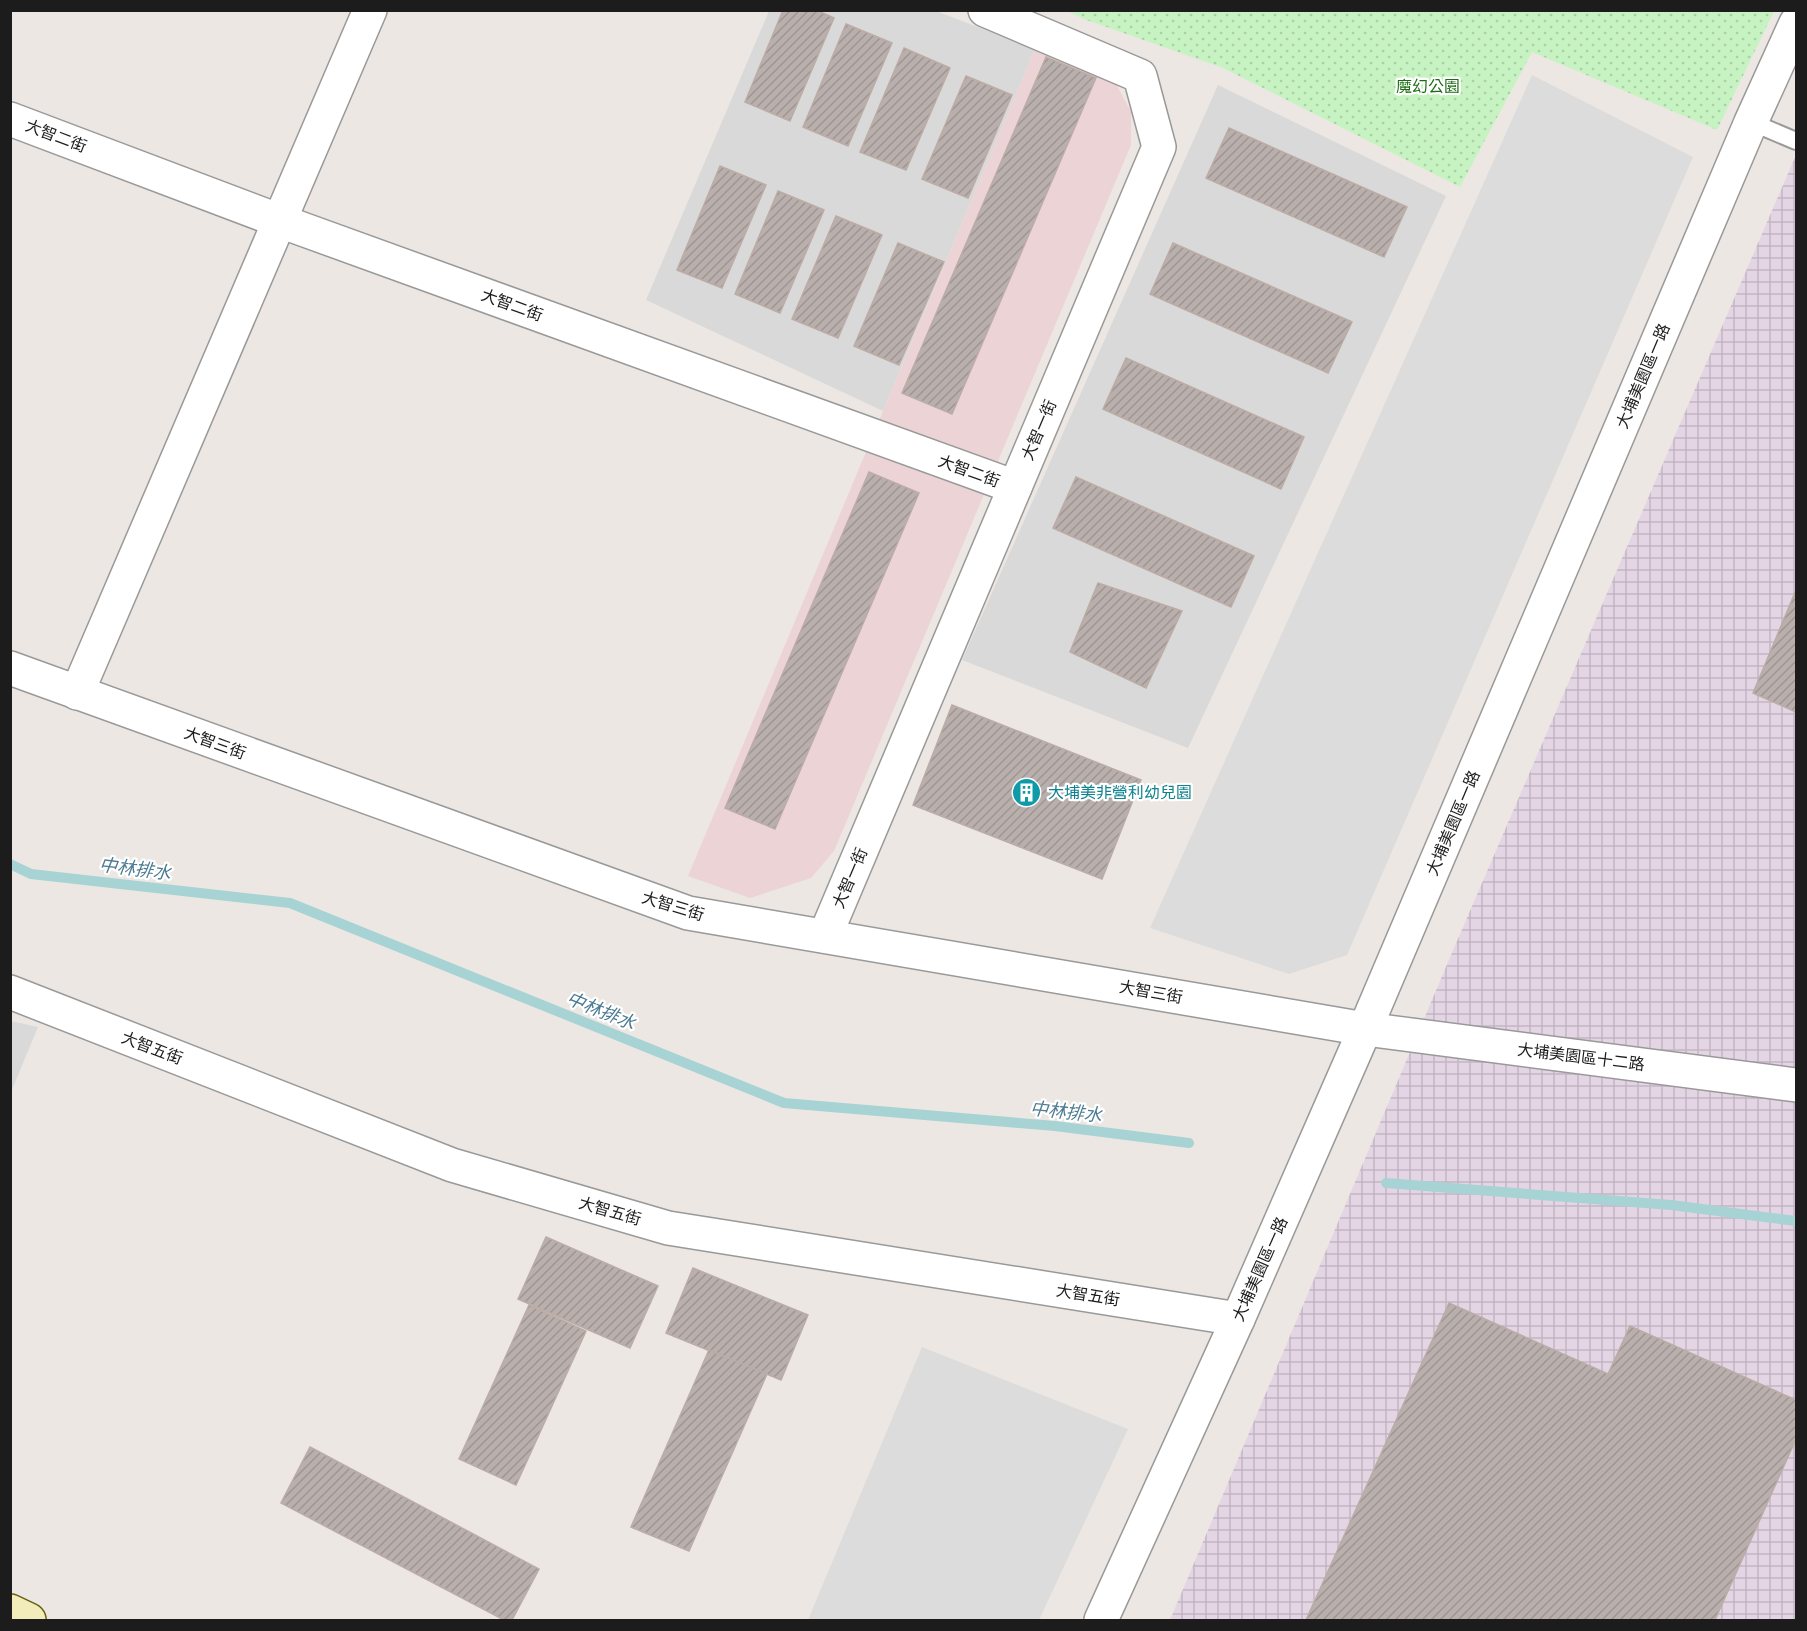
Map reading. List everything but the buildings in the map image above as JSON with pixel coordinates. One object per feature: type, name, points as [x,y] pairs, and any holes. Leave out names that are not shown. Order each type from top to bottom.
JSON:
[{"type":"street","points":[[77,693],[370,10]]},
{"type":"street","name":"大智一街","points":[[825,936],[1159,147],[1140,76],[985,10]]},
{"type":"street","name":"大埔美園區一路","points":[[1101,1620],[1238,1319],[1365,1029],[1751,122],[1797,23]]},
{"type":"street","name":"大智二街","points":[[10,119],[280,220],[1015,487]]},
{"type":"street","name":"大智三街","points":[[10,668],[688,913],[1365,1029]]},
{"type":"street","name":"大智五街","points":[[10,993],[452,1165],[668,1228],[1238,1319]]},
{"type":"street","name":"大埔美園區十二路","points":[[1365,1029],[1797,1085]]},
{"type":"street","points":[[10,1611],[29,1620]]},
{"type":"lane","points":[[1751,122],[1797,141]]},
{"type":"shaded area","points":[[769,11],[936,11],[1035,49],[883,411],[646,300]]},
{"type":"shaded area","points":[[1035,49],[1114,80],[1131,112],[1131,145],[834,851],[811,878],[750,898],[688,876]]},
{"type":"shaded area","points":[[1532,75],[1693,157],[1347,955],[1289,974],[1150,928]]},
{"type":"shaded area","points":[[1218,85],[1446,196],[1188,748],[962,660]]},
{"type":"shaded area","points":[[1796,155],[1796,1620],[1170,1620],[1451,955]]},
{"type":"shaded area","points":[[10,1021],[38,1027],[11,1092]]},
{"type":"shaded area","points":[[922,1347],[1128,1429],[1039,1620],[808,1620]]},
{"type":"green space","name":"魔幻公園","points":[[1067,11],[1774,11],[1717,130],[1532,52],[1460,187],[1223,68]]},
{"type":"waterway","name":"中林排水","points":[[10,864],[31,874],[290,903],[784,1103],[1055,1126],[1189,1143]]},
{"type":"waterway","points":[[1386,1183],[1671,1205],[1796,1221]]},
{"type":"place","name":"大埔美非營利幼兒園","points":[[1027,792]]}]
